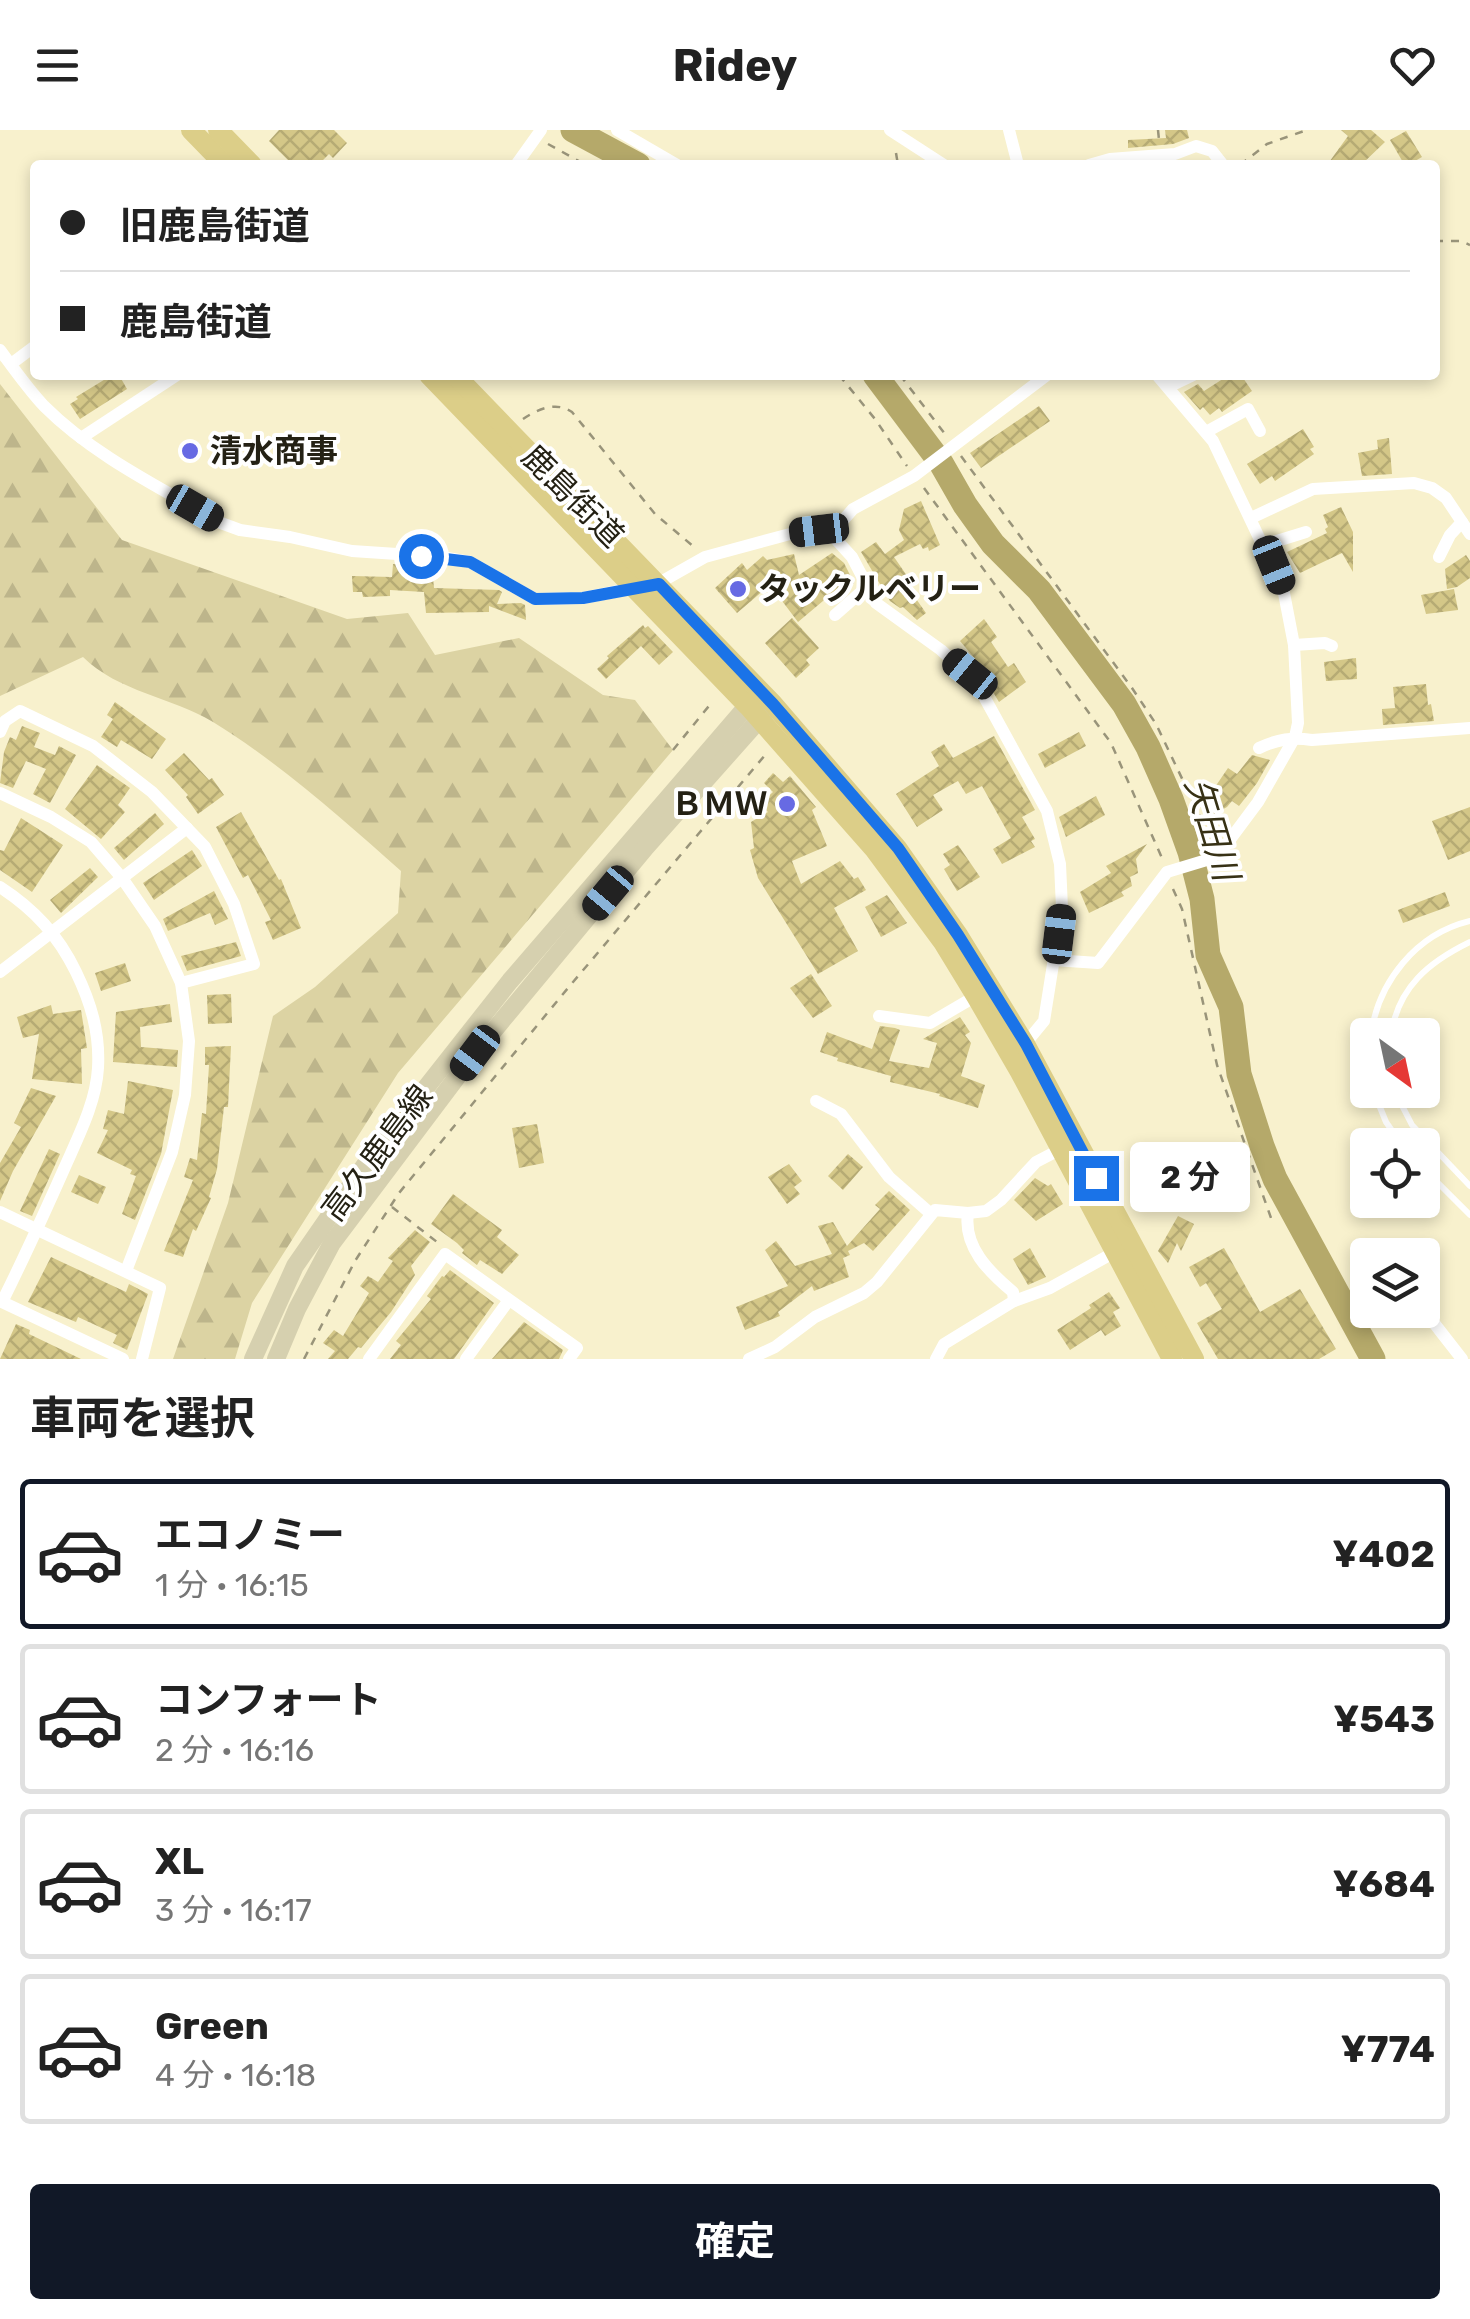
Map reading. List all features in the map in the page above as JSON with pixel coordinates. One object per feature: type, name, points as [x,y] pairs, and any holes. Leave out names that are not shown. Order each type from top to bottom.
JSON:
[{"type":"main road","points":[[191,130],[220,160]]},
{"type":"main road","points":[[218,130],[247,160]]},
{"type":"main road","points":[[434,380],[635,588],[760,705],[875,850],[943,942],[976,996],[1172,1359]]},
{"type":"main road","name":"鹿島街道","points":[[460,380],[659,584],[760,705],[898,848],[1026,1044],[1194,1359]]},
{"type":"main road","name":"高久鹿島線","points":[[253,1359],[295,1266],[365,1164],[510,981],[760,705]]},
{"type":"main road","name":"高久鹿島線","points":[[276,1359],[296,1309],[332,1243],[463,1069],[760,705]]},
{"type":"street","points":[[617,130],[668,160]]},
{"type":"street","points":[[890,130],[936,160]]},
{"type":"street","points":[[1010,130],[1017,160]]},
{"type":"street","points":[[520,160],[538,134]]},
{"type":"street","points":[[1104,160],[1175,154],[1196,146],[1212,151],[1219,160]]},
{"type":"street","points":[[0,350],[43,404],[82,438],[186,503],[240,530],[352,550],[470,562],[535,599],[583,598],[659,584],[684,566],[714,555],[790,534],[819,530],[831,534],[852,558],[876,604],[941,650],[976,682],[1047,810],[1060,864],[1062,908],[1044,1021],[1026,1044]]},
{"type":"street","points":[[11,364],[30,350]]},
{"type":"street","points":[[82,438],[169,380]]},
{"type":"street","points":[[831,534],[853,508],[914,476],[1040,380]]},
{"type":"street","points":[[1054,960],[1098,963],[1167,872],[1221,851],[1258,802],[1295,738],[1298,723],[1294,645],[1283,588],[1206,432],[1162,380]]},
{"type":"street","points":[[1168,387],[1183,380]]},
{"type":"street","points":[[1206,432],[1248,409],[1260,431]]},
{"type":"street","points":[[1251,518],[1313,489],[1404,482],[1432,488],[1446,498],[1466,528],[1450,535],[1438,557]]},
{"type":"street","points":[[1264,546],[1306,532]]},
{"type":"street","points":[[835,616],[860,593],[870,590]]},
{"type":"street","points":[[1294,645],[1332,646]]},
{"type":"street","points":[[0,732],[5,721],[20,711],[93,746],[152,792],[205,848],[234,904],[254,964],[182,984]]},
{"type":"street","points":[[1260,748],[1273,741],[1295,738],[1470,728]]},
{"type":"street","points":[[0,794],[51,817],[90,842],[122,878],[155,926],[182,984],[189,1041],[185,1095],[172,1152],[126,1271]]},
{"type":"street","points":[[0,972],[186,828]]},
{"type":"street","points":[[0,887],[52,932],[76,972],[96,1024],[98,1072],[86,1117],[2,1302],[123,1359]]},
{"type":"street","points":[[879,1016],[930,1024],[976,996]]},
{"type":"street","points":[[816,1100],[841,1114],[890,1177],[930,1213]]},
{"type":"street","points":[[749,1359],[776,1347],[816,1317],[864,1293],[877,1282],[930,1213],[968,1213],[994,1207],[1028,1168],[1059,1150]]},
{"type":"street","points":[[0,1212],[160,1288],[142,1359]]},
{"type":"street","points":[[968,1213],[966,1229],[978,1255],[1013,1292],[1014,1301]]},
{"type":"street","points":[[936,1359],[944,1344],[1014,1301],[1050,1288],[1114,1252]]},
{"type":"street","points":[[370,1359],[445,1254],[576,1348],[568,1359]]},
{"type":"street","points":[[466,1359],[509,1300]]},
{"type":"street","points":[[1438,1328],[1462,1359]]},
{"type":"lane","points":[[1375,1018],[1378,1004],[1402,963],[1434,937],[1470,921]]},
{"type":"lane","points":[[1395,1018],[1416,977],[1444,954],[1470,942]]},
{"type":"lane","points":[[1403,1108],[1412,1125],[1470,1186]]},
{"type":"lane","points":[[1440,1185],[1470,1215]]},
{"type":"path","points":[[1246,160],[1260,148],[1307,130]]},
{"type":"path","points":[[538,134],[578,160]]},
{"type":"path","points":[[1440,240],[1470,245]]},
{"type":"path","points":[[843,380],[1112,743],[1182,909],[1217,1066],[1271,1218]]},
{"type":"path","points":[[904,380],[1139,698],[1156,724],[1209,834]]},
{"type":"path","points":[[510,432],[536,411],[556,406],[567,408],[671,530],[695,548],[714,555]]},
{"type":"path","points":[[673,750],[713,702]]},
{"type":"path","points":[[304,1359],[355,1260],[391,1206],[568,988],[758,765]]},
{"type":"path","points":[[391,1206],[444,1248],[445,1254]]},
{"type":"green space","points":[[0,384],[122,540],[347,619],[408,613],[435,655],[519,638],[603,695],[635,700],[673,750],[398,1073],[252,1303],[235,1359],[173,1359],[228,1203],[273,1016],[315,987],[398,913],[401,871],[310,792],[237,738],[197,713],[112,678],[83,657],[0,696]]},
{"type":"building","points":[[279,130],[334,130],[347,143],[333,158],[329,154],[323,160],[288,160],[269,141]]},
{"type":"building","points":[[1165,130],[1187,130],[1189,138],[1173,144],[1128,148],[1128,140],[1166,138]]},
{"type":"building","points":[[1341,130],[1371,130],[1385,142],[1366,160],[1331,160],[1348,136]]},
{"type":"building","points":[[1406,131],[1422,157],[1402,160],[1390,140]]},
{"type":"building","points":[[104,380],[122,380],[127,389],[80,419],[70,404]]},
{"type":"building","points":[[1221,380],[1244,380],[1252,391],[1222,412],[1219,408],[1210,415],[1184,392],[1198,384],[1204,391]]},
{"type":"building","points":[[1039,406],[1050,421],[981,468],[970,453]]},
{"type":"building","points":[[1303,429],[1314,454],[1275,481],[1272,476],[1260,484],[1247,464]]},
{"type":"building","points":[[1389,438],[1392,474],[1362,476],[1358,453],[1378,449],[1377,440]]},
{"type":"building","points":[[921,501],[940,545],[929,551],[920,544],[894,557],[912,583],[907,586],[926,613],[917,620],[890,601],[861,552],[876,542],[885,554],[904,540],[899,530],[904,509]]},
{"type":"building","points":[[1341,507],[1353,532],[1353,572],[1342,553],[1300,573],[1287,552],[1327,533],[1323,515]]},
{"type":"building","points":[[832,553],[844,563],[854,583],[846,590],[842,585],[798,622],[770,585],[737,613],[715,588],[742,563],[747,570],[763,556],[767,560],[794,554],[799,575]]},
{"type":"building","points":[[1466,555],[1470,578],[1447,589],[1445,569]]},
{"type":"building","points":[[393,564],[432,567],[434,588],[499,590],[502,592],[497,604],[525,605],[526,620],[489,606],[489,612],[426,613],[424,592],[390,590],[390,596],[363,597],[362,592],[353,592],[352,576],[392,577]]},
{"type":"building","points":[[1454,589],[1458,610],[1426,614],[1421,595]]},
{"type":"building","points":[[792,618],[819,648],[806,660],[810,665],[796,678],[765,643]]},
{"type":"building","points":[[984,619],[997,637],[991,642],[1008,667],[1014,663],[1026,682],[999,702],[971,663],[976,660],[960,641]]},
{"type":"building","points":[[643,625],[673,652],[659,665],[641,646],[606,679],[597,669]]},
{"type":"building","points":[[1356,658],[1357,679],[1326,681],[1324,662]]},
{"type":"building","points":[[1426,684],[1434,721],[1383,725],[1382,709],[1395,708],[1393,687]]},
{"type":"building","points":[[115,702],[166,739],[152,759],[121,740],[117,747],[101,737],[113,719],[107,715]]},
{"type":"building","points":[[22,726],[40,733],[34,747],[55,755],[59,746],[76,755],[50,803],[33,794],[46,769],[26,761],[13,788],[0,783],[4,752],[10,737],[16,740]]},
{"type":"building","points":[[1079,732],[1086,746],[1045,768],[1038,754]]},
{"type":"building","points":[[994,736],[1035,810],[1022,817],[1035,839],[1031,841],[1035,847],[1002,864],[993,849],[1011,838],[982,786],[966,794],[958,781],[933,795],[943,810],[917,827],[896,794],[939,766],[931,752],[944,744],[953,758]]},
{"type":"building","points":[[184,753],[209,780],[212,778],[224,795],[198,814],[188,795],[165,770]]},
{"type":"building","points":[[1252,755],[1270,760],[1257,783],[1239,806],[1232,801],[1209,817],[1199,798],[1212,784],[1215,787],[1228,768],[1237,774]]},
{"type":"building","points":[[97,765],[130,788],[118,805],[125,812],[101,839],[65,809]]},
{"type":"building","points":[[773,773],[783,782],[790,776],[816,807],[812,810],[827,846],[792,861],[801,884],[840,861],[866,890],[834,908],[858,951],[818,974],[758,878],[750,850],[754,848],[751,822],[768,812],[760,804],[773,792],[764,783]]},
{"type":"building","points":[[1096,796],[1105,815],[1066,837],[1059,817]]},
{"type":"building","points":[[1470,807],[1470,851],[1448,860],[1432,821]]},
{"type":"building","points":[[241,812],[281,879],[301,928],[273,940],[265,922],[271,920],[248,875],[243,878],[216,827]]},
{"type":"building","points":[[155,813],[164,824],[124,860],[114,848]]},
{"type":"building","points":[[21,818],[63,845],[32,892],[0,870],[0,850],[4,851]]},
{"type":"building","points":[[1147,844],[1136,859],[1138,873],[1130,877],[1132,886],[1121,892],[1124,896],[1089,913],[1080,892],[1111,873],[1106,866]]},
{"type":"building","points":[[958,845],[980,877],[957,891],[944,869],[950,865],[943,854]]},
{"type":"building","points":[[192,850],[202,866],[154,900],[143,883]]},
{"type":"building","points":[[90,868],[98,877],[61,913],[50,900]]},
{"type":"building","points":[[214,891],[228,919],[215,925],[210,913],[168,931],[163,919]]},
{"type":"building","points":[[1445,892],[1450,906],[1403,923],[1398,910]]},
{"type":"building","points":[[887,895],[907,923],[881,937],[865,907]]},
{"type":"building","points":[[236,942],[241,956],[187,971],[181,956]]},
{"type":"building","points":[[125,963],[131,981],[101,991],[95,973]]},
{"type":"building","points":[[811,974],[832,1006],[813,1018],[790,988]]},
{"type":"building","points":[[231,994],[232,1023],[208,1024],[207,995]]},
{"type":"building","points":[[170,1004],[172,1022],[140,1027],[141,1047],[178,1050],[177,1067],[113,1062],[116,1012]]},
{"type":"building","points":[[51,1005],[53,1014],[81,1010],[87,1048],[81,1049],[82,1084],[32,1079],[39,1034],[23,1038],[17,1017]]},
{"type":"building","points":[[960,1017],[970,1032],[965,1035],[971,1043],[961,1076],[985,1085],[978,1108],[890,1082],[891,1076],[837,1061],[838,1058],[820,1052],[827,1032],[872,1049],[880,1026],[895,1028],[900,1030],[889,1061],[929,1068],[937,1043],[923,1039]]},
{"type":"building","points":[[231,1046],[228,1107],[224,1107],[211,1198],[183,1257],[164,1251],[193,1180],[184,1177],[190,1158],[197,1160],[202,1113],[206,1114],[209,1065],[205,1065],[205,1047]]},
{"type":"building","points":[[128,1081],[173,1090],[161,1154],[135,1220],[122,1214],[136,1176],[130,1174],[132,1170],[97,1153],[108,1130],[103,1129],[108,1110],[124,1114]]},
{"type":"building","points":[[31,1088],[56,1096],[0,1201],[0,1163],[21,1127],[14,1123]]},
{"type":"building","points":[[537,1124],[544,1163],[519,1168],[512,1128]]},
{"type":"building","points":[[49,1149],[60,1154],[32,1216],[20,1211]]},
{"type":"building","points":[[848,1154],[863,1167],[843,1190],[828,1176]]},
{"type":"building","points":[[789,1164],[802,1181],[794,1187],[800,1194],[787,1204],[768,1177]]},
{"type":"building","points":[[79,1175],[106,1187],[98,1204],[71,1192]]},
{"type":"building","points":[[1035,1178],[1051,1184],[1063,1204],[1036,1221],[1014,1200]]},
{"type":"building","points":[[889,1191],[910,1210],[873,1251],[864,1243],[848,1251],[850,1255],[843,1258],[849,1277],[814,1291],[812,1286],[778,1312],[780,1316],[745,1330],[736,1307],[788,1286],[765,1250],[776,1241],[795,1266],[832,1254],[818,1226],[833,1222],[847,1246],[880,1209],[875,1205]]},
{"type":"building","points":[[453,1194],[502,1230],[497,1237],[519,1255],[502,1274],[480,1260],[477,1265],[462,1253],[464,1250],[457,1243],[431,1224]]},
{"type":"building","points":[[1178,1216],[1194,1224],[1181,1251],[1177,1243],[1168,1263],[1158,1251]]},
{"type":"building","points":[[415,1230],[430,1242],[411,1266],[415,1275],[391,1312],[348,1359],[328,1359],[335,1351],[323,1343],[334,1330],[343,1336],[369,1293],[360,1286],[368,1276],[378,1282],[393,1261],[388,1258]]},
{"type":"building","points":[[1030,1248],[1046,1277],[1028,1285],[1013,1259]]},
{"type":"building","points":[[1224,1248],[1260,1312],[1300,1289],[1336,1349],[1319,1359],[1218,1359],[1197,1323],[1222,1309],[1206,1283],[1200,1287],[1189,1267]]},
{"type":"building","points":[[51,1257],[126,1292],[129,1284],[148,1294],[127,1350],[113,1343],[117,1335],[78,1317],[76,1322],[28,1302]]},
{"type":"building","points":[[450,1270],[494,1303],[454,1359],[390,1359],[401,1345],[396,1341]]},
{"type":"building","points":[[1109,1292],[1120,1308],[1113,1312],[1121,1326],[1105,1336],[1101,1330],[1070,1350],[1057,1330]]},
{"type":"building","points":[[524,1322],[563,1350],[559,1359],[492,1359]]},
{"type":"building","points":[[16,1324],[30,1330],[29,1334],[81,1359],[0,1359]]},
{"type":"waterway","name":"矢田川","points":[[573,130],[629,160]]},
{"type":"waterway","name":"矢田川","points":[[879,380],[941,463],[993,544],[1039,590],[1124,704],[1148,747],[1190,852],[1202,899],[1208,955],[1231,1007],[1239,1074],[1262,1146],[1275,1179],[1373,1359]]},
{"type":"place","name":"清水商事","points":[[190,451]]},
{"type":"place","name":"タックルベリー","points":[[738,589]]},
{"type":"place","name":"ＢＭＷ","points":[[787,804]]},
{"type":"route","points":[[421,556],[470,562],[535,599],[583,598],[659,584],[773,704],[898,848],[1026,1044],[1096,1178]]}]
